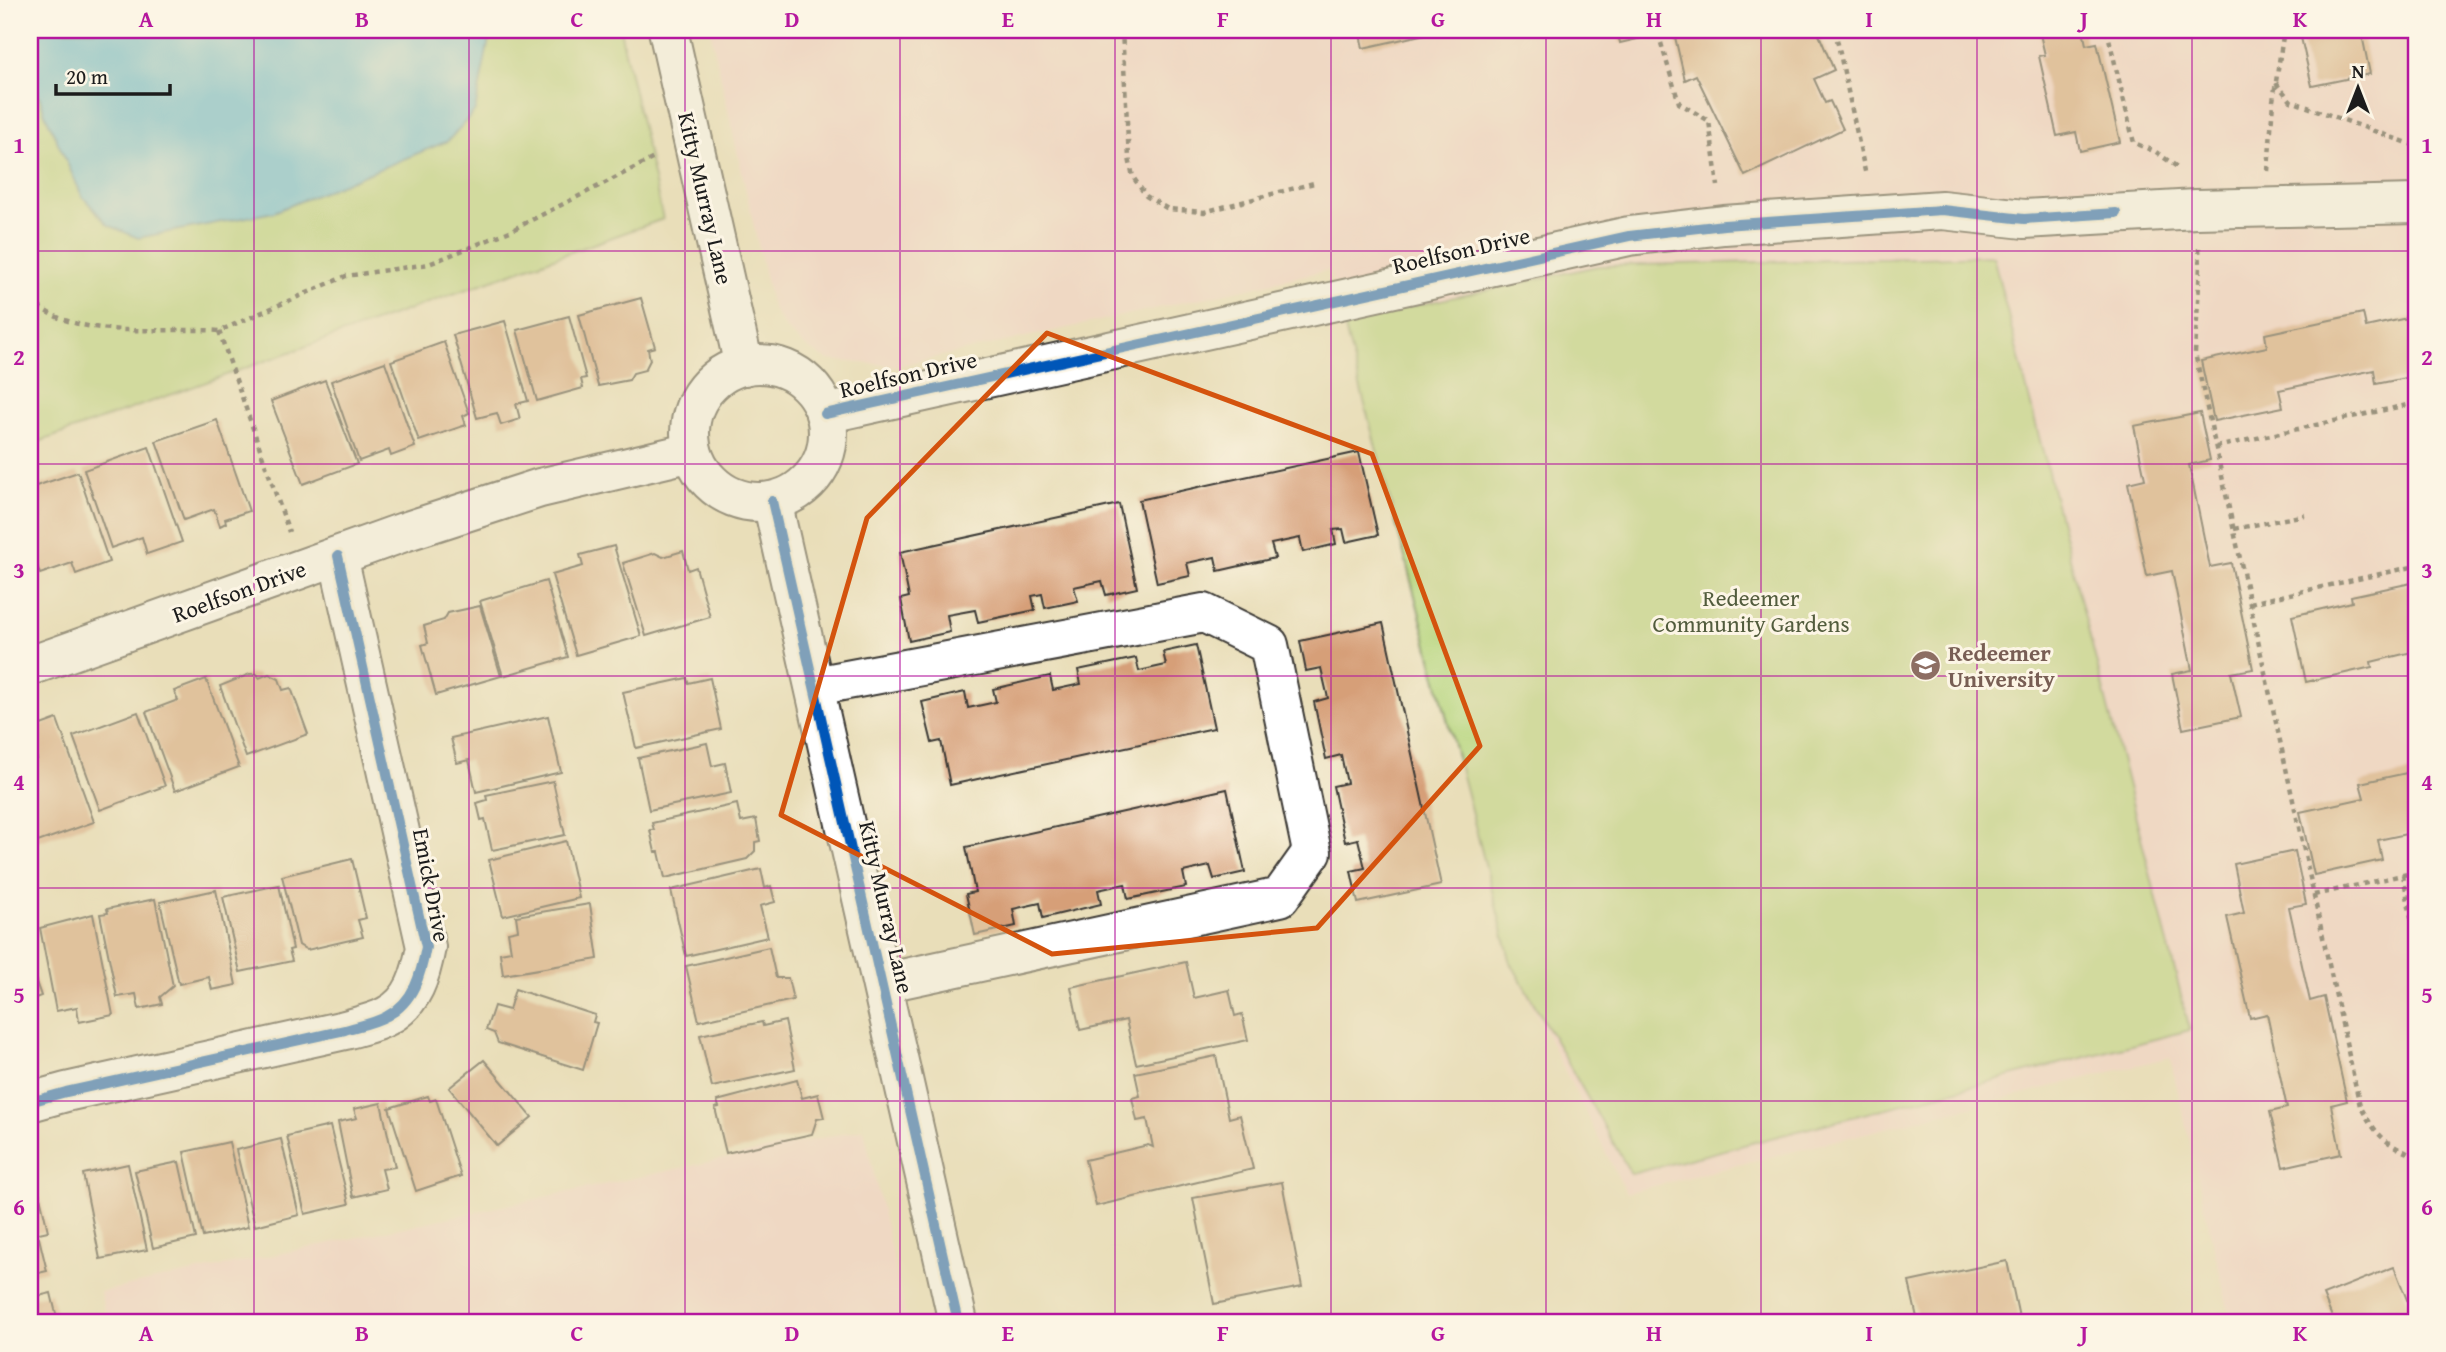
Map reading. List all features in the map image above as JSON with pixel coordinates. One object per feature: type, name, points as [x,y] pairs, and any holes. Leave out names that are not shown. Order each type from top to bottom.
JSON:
[{"type":"street","name":"Kitty Murray Lane","points":[[668,30],[744,366]]},
{"type":"street","name":"Roelfson Drive","points":[[825,414],[1629,236],[1724,225],[1942,210],[2024,219],[2196,209],[2416,204]]},
{"type":"street","points":[[765,364],[785,369],[803,380],[817,396],[825,414],[828,437],[823,459],[811,478],[794,493],[772,501],[751,502],[732,497],[714,486],[700,470],[692,452],[689,430],[694,408],[706,388],[723,374],[744,366],[765,364]]},
{"type":"street","name":"Roelfson Drive","points":[[30,667],[338,556],[540,488],[692,452]]},
{"type":"street","name":"Kitty Murray Lane","points":[[772,501],[958,1322]]},
{"type":"street","name":"Emick Drive","points":[[30,1102],[345,1030],[387,1016],[407,999],[420,978],[426,947],[338,556]]},
{"type":"street","points":[[815,686],[1204,613],[1269,645],[1312,852],[1280,897],[883,983]]},
{"type":"path","points":[[1122,30],[1129,159],[1133,177],[1146,196],[1168,209],[1204,212],[1314,183]]},
{"type":"path","points":[[1835,30],[1866,177]]},
{"type":"path","points":[[2107,30],[2134,143],[2156,152],[2184,172],[2196,209],[2200,266],[2195,353],[2360,1106],[2375,1133],[2416,1157]]},
{"type":"path","points":[[2271,208],[2267,164],[2284,30]]},
{"type":"path","points":[[1661,43],[1679,103],[1709,121],[1720,198]]},
{"type":"path","points":[[2276,82],[2291,102],[2416,146]]},
{"type":"path","points":[[30,300],[38,307],[76,324],[131,330],[219,331],[346,276],[429,264],[510,231],[654,159]]},
{"type":"path","points":[[219,331],[289,532]]},
{"type":"path","points":[[2216,447],[2416,403]]},
{"type":"path","points":[[2234,529],[2305,515]]},
{"type":"path","points":[[2250,603],[2416,566]]},
{"type":"path","points":[[2314,895],[2416,872]]},
{"type":"path","points":[[2403,875],[2414,932]]},
{"type":"highlighted area","points":[[1047,333],[1372,454],[1480,746],[1317,928],[1052,954],[781,815],[867,518]]},
{"type":"shaded area","name":"Redeemer University","points":[[710,30],[2416,30],[2416,1322],[2231,1322],[2170,1057],[1626,1193],[1511,963],[1329,270],[896,366],[828,360],[806,347],[785,328],[772,307]]},
{"type":"shaded area","points":[[864,1129],[907,1322],[107,1322],[100,1292]]},
{"type":"green space","points":[[30,30],[620,30],[663,219],[30,445]]},
{"type":"green space","name":"Redeemer Community Gardens","points":[[1993,256],[2190,1030],[1631,1174],[1511,963],[1343,321],[1598,266]]},
{"type":"water","points":[[30,30],[490,30],[490,34],[475,111],[448,141],[274,212],[138,238],[108,225],[82,196],[45,114],[30,68]]},
{"type":"building","points":[[1359,30],[1439,30],[1439,31],[1363,48]]},
{"type":"building","points":[[1617,30],[1644,30],[1646,37],[1620,43]]},
{"type":"building","points":[[1679,30],[1817,30],[1834,70],[1814,79],[1825,103],[1830,101],[1843,129],[1745,176],[1696,75],[1685,80],[1675,37],[1680,36]]},
{"type":"building","points":[[2039,30],[2083,30],[2086,45],[2097,43],[2120,142],[2080,151],[2076,132],[2057,136],[2039,56],[2045,55]]},
{"type":"building","points":[[2314,30],[2361,30],[2370,74],[2312,86],[2300,33]]},
{"type":"building","points":[[641,298],[655,347],[648,349],[650,360],[645,370],[633,373],[629,380],[598,386],[579,315]]},
{"type":"building","points":[[2363,313],[2366,327],[2416,316],[2416,376],[2376,384],[2374,370],[2279,390],[2283,407],[2214,421],[2201,361],[2267,347],[2265,334]]},
{"type":"building","points":[[569,316],[586,378],[581,379],[583,388],[537,401],[517,330]]},
{"type":"building","points":[[505,321],[528,401],[516,404],[520,419],[501,425],[497,413],[477,418],[453,335]]},
{"type":"building","points":[[444,342],[469,413],[463,416],[466,425],[419,441],[391,361]]},
{"type":"building","points":[[385,362],[415,447],[391,456],[389,450],[359,461],[331,381]]},
{"type":"building","points":[[325,380],[357,464],[303,484],[271,401]]},
{"type":"building","points":[[2200,413],[2210,460],[2189,465],[2210,567],[2231,563],[2253,669],[2231,673],[2241,717],[2183,729],[2172,674],[2192,670],[2172,571],[2147,576],[2128,483],[2145,479],[2134,426]]},
{"type":"building","points":[[217,420],[249,511],[225,519],[226,523],[220,526],[214,509],[184,520],[156,441]]},
{"type":"building","points":[[149,447],[182,542],[147,554],[142,537],[111,548],[84,470]]},
{"type":"building","points":[[1359,452],[1378,535],[1346,542],[1343,529],[1333,530],[1336,544],[1303,552],[1300,538],[1271,544],[1275,558],[1218,571],[1215,557],[1187,563],[1190,576],[1157,583],[1139,500]]},
{"type":"building","points":[[78,472],[109,562],[76,574],[72,563],[40,574],[30,545],[30,488]]},
{"type":"building","points":[[1119,504],[1137,588],[1106,595],[1102,581],[1074,587],[1078,601],[1045,608],[1042,594],[1032,596],[1035,610],[978,622],[975,610],[947,615],[950,632],[909,641],[901,599],[909,597],[900,552]]},
{"type":"building","points":[[614,546],[641,636],[576,655],[552,575],[583,566],[580,555]]},
{"type":"building","points":[[683,551],[688,570],[696,567],[710,617],[646,636],[623,563],[655,553],[663,557]]},
{"type":"building","points":[[546,581],[568,657],[503,676],[480,601]]},
{"type":"building","points":[[2416,582],[2416,651],[2371,662],[2372,667],[2306,682],[2292,616],[2352,602],[2351,596]]},
{"type":"building","points":[[480,606],[501,676],[436,695],[422,645],[428,643],[424,626],[444,620],[448,613]]},
{"type":"building","points":[[1383,623],[1441,885],[1358,903],[1351,871],[1365,868],[1358,839],[1345,842],[1333,786],[1347,783],[1341,755],[1326,759],[1314,702],[1328,698],[1321,668],[1306,671],[1300,641]]},
{"type":"building","points":[[1196,645],[1214,728],[950,785],[941,741],[932,743],[922,702],[965,692],[968,708],[996,702],[993,689],[1050,676],[1053,690],[1081,684],[1078,670],[1136,658],[1139,671],[1166,665],[1163,652]]},
{"type":"building","points":[[250,674],[257,674],[259,678],[269,674],[279,679],[283,690],[291,688],[308,734],[246,757],[220,686]]},
{"type":"building","points":[[687,678],[688,683],[710,678],[721,729],[636,748],[623,692]]},
{"type":"building","points":[[206,679],[239,767],[175,791],[146,712],[178,700],[174,691]]},
{"type":"building","points":[[138,712],[165,786],[100,810],[73,736]]},
{"type":"building","points":[[548,716],[561,772],[476,792],[469,760],[457,763],[451,738]]},
{"type":"building","points":[[57,719],[94,822],[35,843],[30,827],[30,761],[37,759],[30,729]]},
{"type":"building","points":[[707,743],[712,766],[725,763],[731,793],[649,810],[638,758]]},
{"type":"building","points":[[2416,771],[2416,832],[2378,840],[2382,860],[2314,875],[2300,812],[2364,798],[2360,783]]},
{"type":"building","points":[[553,781],[565,835],[492,850],[485,819],[481,820],[477,803],[487,800],[486,795]]},
{"type":"building","points":[[1227,789],[1245,872],[1214,879],[1210,866],[1183,872],[1186,887],[1128,899],[1125,884],[1098,890],[1101,904],[1043,918],[1040,903],[1013,909],[1016,926],[975,935],[966,894],[975,892],[966,847]]},
{"type":"building","points":[[737,804],[741,822],[756,819],[760,841],[755,842],[755,851],[747,859],[665,878],[659,852],[655,852],[650,830],[654,830],[652,823]]},
{"type":"building","points":[[566,841],[579,898],[503,916],[489,860]]},
{"type":"building","points":[[2295,851],[2306,904],[2289,907],[2310,1001],[2324,997],[2347,1101],[2331,1105],[2341,1154],[2283,1167],[2270,1112],[2287,1108],[2267,1014],[2250,1018],[2227,917],[2244,913],[2234,864]]},
{"type":"building","points":[[352,859],[366,918],[358,920],[363,937],[307,950],[299,945],[282,876]]},
{"type":"building","points":[[761,869],[765,888],[771,886],[775,902],[760,906],[768,937],[686,956],[671,890]]},
{"type":"building","points":[[279,885],[293,949],[289,950],[292,961],[240,972],[223,897]]},
{"type":"building","points":[[216,890],[236,985],[212,990],[209,977],[179,984],[160,902]]},
{"type":"building","points":[[155,899],[173,986],[160,997],[162,1004],[139,1009],[136,994],[117,997],[100,914],[108,913],[107,909]]},
{"type":"building","points":[[590,904],[598,959],[503,975],[500,953],[511,951],[508,932],[518,930],[516,916]]},
{"type":"building","points":[[93,914],[113,1015],[79,1022],[77,1007],[56,1011],[40,928]]},
{"type":"building","points":[[769,947],[776,978],[788,978],[793,1000],[699,1021],[686,966]]},
{"type":"building","points":[[1186,962],[1194,998],[1229,990],[1235,1016],[1242,1014],[1248,1040],[1136,1064],[1126,1020],[1080,1030],[1071,987]]},
{"type":"building","points":[[30,965],[41,996],[30,1000]]},
{"type":"building","points":[[515,989],[595,1015],[593,1022],[597,1023],[583,1070],[498,1043],[494,1033],[486,1030],[494,1006],[509,1010]]},
{"type":"building","points":[[785,1021],[795,1069],[712,1087],[700,1035],[762,1022],[763,1026]]},
{"type":"building","points":[[1216,1056],[1229,1118],[1240,1115],[1253,1169],[1096,1206],[1085,1160],[1148,1145],[1153,1147],[1147,1119],[1137,1121],[1132,1098],[1140,1096],[1135,1073]]},
{"type":"building","points":[[484,1060],[532,1117],[497,1146],[449,1088]]},
{"type":"building","points":[[797,1080],[802,1098],[818,1094],[824,1118],[817,1119],[812,1134],[726,1153],[715,1108],[719,1107],[717,1101]]},
{"type":"building","points":[[428,1096],[430,1101],[436,1099],[461,1176],[416,1191],[389,1108]]},
{"type":"building","points":[[381,1103],[395,1167],[382,1169],[387,1189],[353,1197],[338,1122],[357,1118],[354,1109]]},
{"type":"building","points":[[330,1126],[349,1204],[305,1214],[287,1136]]},
{"type":"building","points":[[281,1139],[299,1215],[255,1226],[236,1150]]},
{"type":"building","points":[[229,1142],[248,1227],[203,1237],[184,1152]]},
{"type":"building","points":[[179,1162],[196,1238],[153,1248],[135,1171]]},
{"type":"building","points":[[128,1164],[147,1250],[100,1259],[83,1174]]},
{"type":"building","points":[[1282,1182],[1302,1287],[1214,1304],[1193,1198]]},
{"type":"building","points":[[38,1188],[48,1231],[30,1235],[30,1190]]},
{"type":"building","points":[[39,1238],[47,1271],[30,1275],[30,1240]]},
{"type":"building","points":[[2007,1261],[2020,1322],[1918,1322],[1909,1282]]},
{"type":"building","points":[[2394,1267],[2415,1320],[2334,1322],[2323,1295]]},
{"type":"building","points":[[51,1293],[58,1322],[30,1322],[30,1298]]},
{"type":"cycle path","points":[[825,414],[1629,236],[1724,225],[1942,210],[2024,219],[2116,213]]},
{"type":"cycle path","points":[[772,501],[958,1322]]},
{"type":"cycle path","points":[[30,1102],[345,1030],[382,1018],[396,1010],[410,995],[419,977],[426,947],[338,556]]},
{"type":"place","name":"Redeemer University","points":[[1925,665]]}]
